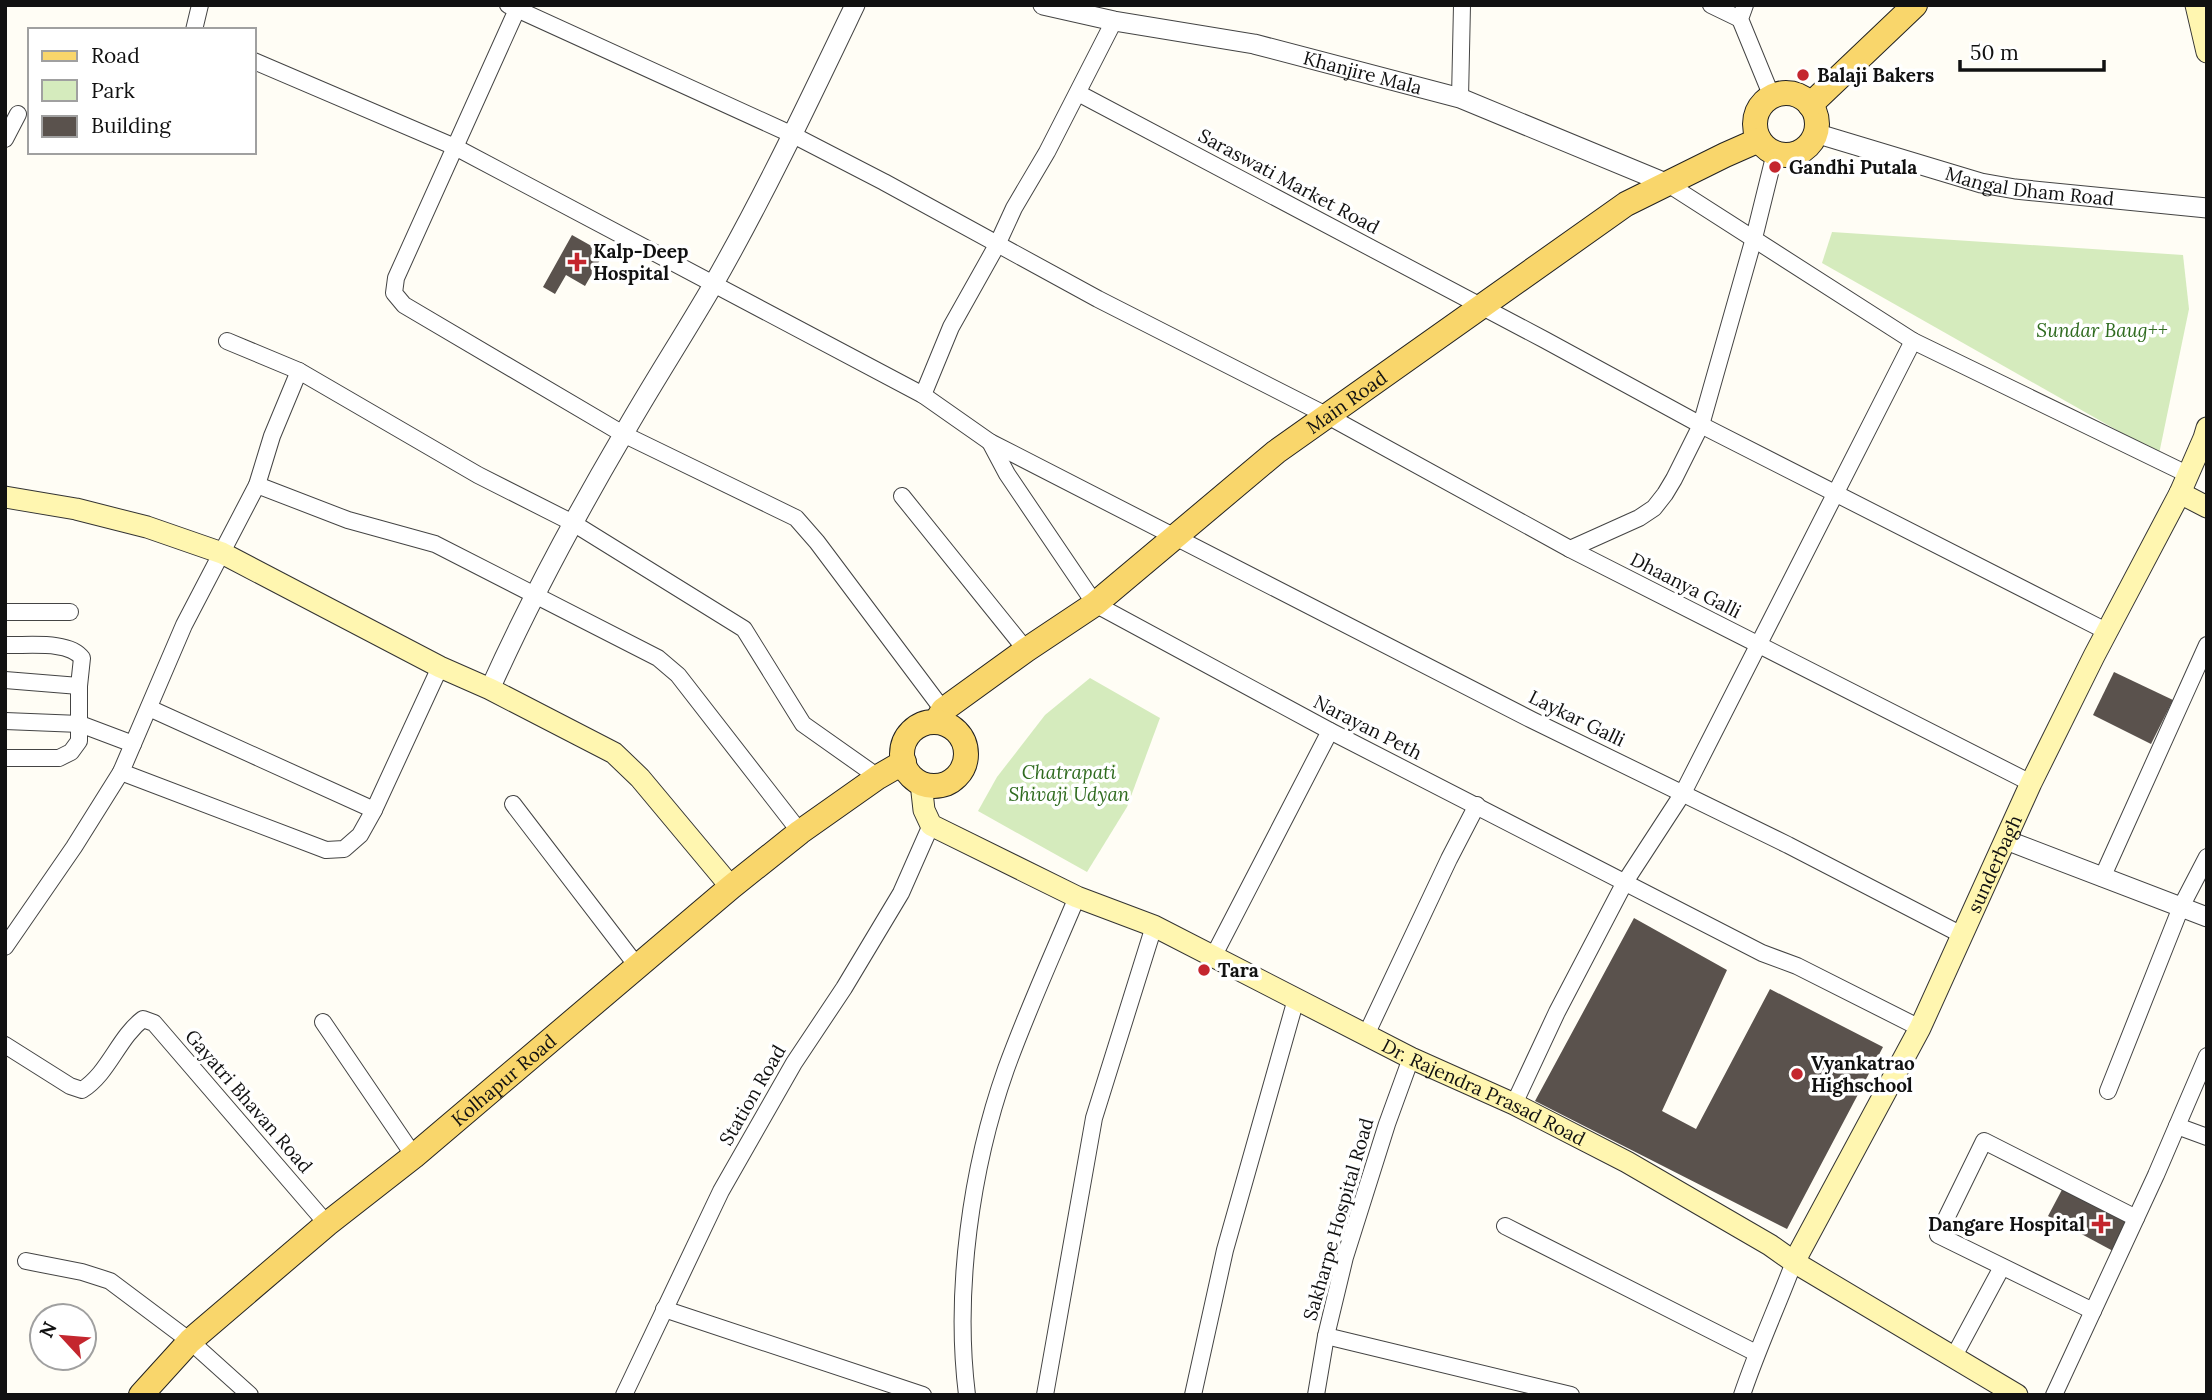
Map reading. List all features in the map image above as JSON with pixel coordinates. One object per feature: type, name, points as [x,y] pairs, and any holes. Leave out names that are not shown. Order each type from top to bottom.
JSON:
[{"type":"main road","points":[[1810,105],[1915,5]]},
{"type":"main road","points":[[2196,5],[2207,52]]},
{"type":"main road","points":[[1793,94],[1810,105],[1816,123],[1815,133],[1804,150],[1785,155],[1767,147],[1756,131],[1758,111],[1772,97],[1793,94]]},
{"type":"main road","name":"Main Road","points":[[945,711],[1026,650],[1095,604],[1276,452],[1626,204],[1725,155],[1767,147]]},
{"type":"main road","name":"sunderbagh","points":[[1794,1262],[1920,1028],[2031,783],[2106,631],[2184,484],[2207,428]]},
{"type":"main road","points":[[2184,484],[2207,507]]},
{"type":"main road","points":[[5,496],[76,509],[147,527],[222,553],[440,667],[490,689],[614,753],[640,778],[731,887]]},
{"type":"main road","points":[[945,711],[960,735],[966,752],[965,761],[956,777],[948,782],[930,785],[914,778],[904,762],[904,744],[913,730],[945,711]]},
{"type":"main road","name":"Kolhapur Road","points":[[141,1395],[190,1341],[327,1224],[414,1156],[731,887],[800,832],[904,762]]},
{"type":"main road","points":[[921,782],[924,810],[931,825]]},
{"type":"main road","name":"Dr. Rajendra Prasad Road","points":[[931,825],[1077,897],[1154,926],[1411,1058],[1514,1104],[1627,1162],[2017,1395]]},
{"type":"street","points":[[194,28],[200,5]]},
{"type":"street","points":[[490,689],[573,523],[713,284],[793,135],[855,5]]},
{"type":"street","points":[[1460,98],[1462,5]]},
{"type":"street","points":[[1711,5],[1742,12],[1772,97]]},
{"type":"street","name":"Khanjire Mala","points":[[1052,6],[1114,20],[1254,44],[1460,98],[1668,184]]},
{"type":"street","points":[[514,7],[396,278],[394,293],[404,305],[623,434],[796,518],[945,711]]},
{"type":"street","name":"Dhaanya Galli","points":[[514,7],[793,135],[1098,299],[1326,415],[1570,549],[2031,783]]},
{"type":"street","points":[[923,395],[951,327],[1047,152],[1114,20]]},
{"type":"street","name":"Laykar Galli","points":[[256,62],[455,147],[923,395],[990,442],[1531,720],[1801,851],[1962,935]]},
{"type":"street","name":"Saraswati Market Road","points":[[1078,93],[1701,425],[2106,631]]},
{"type":"street","points":[[5,139],[18,112]]},
{"type":"street","name":"Mangal Dham Road","points":[[1815,133],[1981,183],[2015,189],[2207,208]]},
{"type":"street","points":[[1570,549],[1639,518],[1654,508],[1665,494],[1701,425],[1754,238],[1767,147]]},
{"type":"street","points":[[1668,184],[1913,341],[2184,484]]},
{"type":"street","points":[[228,341],[299,371],[478,475],[573,523],[744,629],[803,724],[878,777]]},
{"type":"street","points":[[1514,1104],[1557,1012],[1625,882],[1683,793],[1913,341]]},
{"type":"street","points":[[5,947],[74,847],[121,772],[184,625],[257,485],[272,436],[299,371]]},
{"type":"street","points":[[990,442],[1007,474],[1095,604]]},
{"type":"street","points":[[257,485],[348,520],[435,544],[658,658],[678,675],[800,832]]},
{"type":"street","points":[[902,496],[1026,650]]},
{"type":"street","name":"Narayan Peth","points":[[1095,604],[1330,731],[1762,953],[1797,966],[1920,1028]]},
{"type":"street","points":[[5,611],[70,612]]},
{"type":"street","points":[[5,645],[65,646],[76,650],[82,658],[79,741],[71,752],[59,758],[5,758]]},
{"type":"street","points":[[2102,878],[2207,645]]},
{"type":"street","points":[[121,772],[326,850],[344,849],[360,835],[374,810],[440,667]]},
{"type":"street","points":[[5,680],[79,685]]},
{"type":"street","points":[[149,708],[374,810]]},
{"type":"street","points":[[5,721],[80,724],[133,744]]},
{"type":"street","points":[[1213,957],[1330,731]]},
{"type":"street","points":[[513,804],[637,966]]},
{"type":"street","points":[[1366,1035],[1477,805]]},
{"type":"street","name":"Station Road","points":[[624,1395],[721,1191],[794,1063],[844,988],[901,893],[931,825]]},
{"type":"street","points":[[2006,840],[2207,917]]},
{"type":"street","points":[[2108,1091],[2181,907],[2207,856]]},
{"type":"street","points":[[967,1395],[962,1360],[962,1287],[978,1165],[1005,1070],[1077,897]]},
{"type":"street","points":[[1045,1395],[1094,1118],[1154,926]]},
{"type":"street","points":[[1193,1395],[1225,1250],[1296,999]]},
{"type":"street","name":"Gayatri Bhavan Road","points":[[5,1045],[70,1086],[82,1090],[93,1083],[133,1027],[144,1020],[154,1023],[327,1224]]},
{"type":"street","points":[[323,1022],[414,1156]]},
{"type":"street","points":[[2054,1395],[2207,1056]]},
{"type":"street","name":"Sakharpe Hospital Road","points":[[1316,1395],[1326,1336],[1345,1257],[1411,1058]]},
{"type":"street","points":[[2177,1126],[2207,1138]]},
{"type":"street","points":[[2093,1311],[1938,1235],[1984,1141],[2136,1218]]},
{"type":"street","points":[[1505,1226],[1756,1353]]},
{"type":"street","points":[[26,1261],[82,1272],[110,1281],[190,1341],[250,1395]]},
{"type":"street","points":[[1742,1395],[1756,1353],[1794,1262]]},
{"type":"street","points":[[1953,1357],[2002,1267]]},
{"type":"street","points":[[664,1310],[923,1395]]},
{"type":"street","points":[[1326,1336],[1571,1395]]},
{"type":"green space","name":"Sundar Baug++","points":[[1832,232],[2183,255],[2189,309],[2159,454],[1822,263]]},
{"type":"green space","name":"Chatrapati Shivaji Udyan","points":[[1090,678],[1160,718],[1127,807],[1087,872],[978,811],[997,777],[1045,715]]},
{"type":"building","points":[[572,235],[604,253],[585,286],[566,275],[555,294],[543,287]]},
{"type":"building","points":[[2114,672],[2173,700],[2151,744],[2093,715]]},
{"type":"building","name":"Vyankatrao Highschool","points":[[1634,918],[1727,970],[1662,1111],[1696,1129],[1770,989],[1883,1047],[1787,1229],[1535,1101]]},
{"type":"building","points":[[2065,1184],[2130,1219],[2113,1251],[2048,1216]]},
{"type":"place","name":"Balaji Bakers","points":[[1803,75]]},
{"type":"place","name":"Gandhi Putala","points":[[1775,167]]},
{"type":"place","name":"Kalp-Deep Hospital","points":[[577,262]]},
{"type":"place","name":"Tara","points":[[1204,970]]},
{"type":"place","name":"Vyankatrao Highschool","points":[[1797,1074]]},
{"type":"place","name":"Dangare Hospital","points":[[2101,1224]]}]
